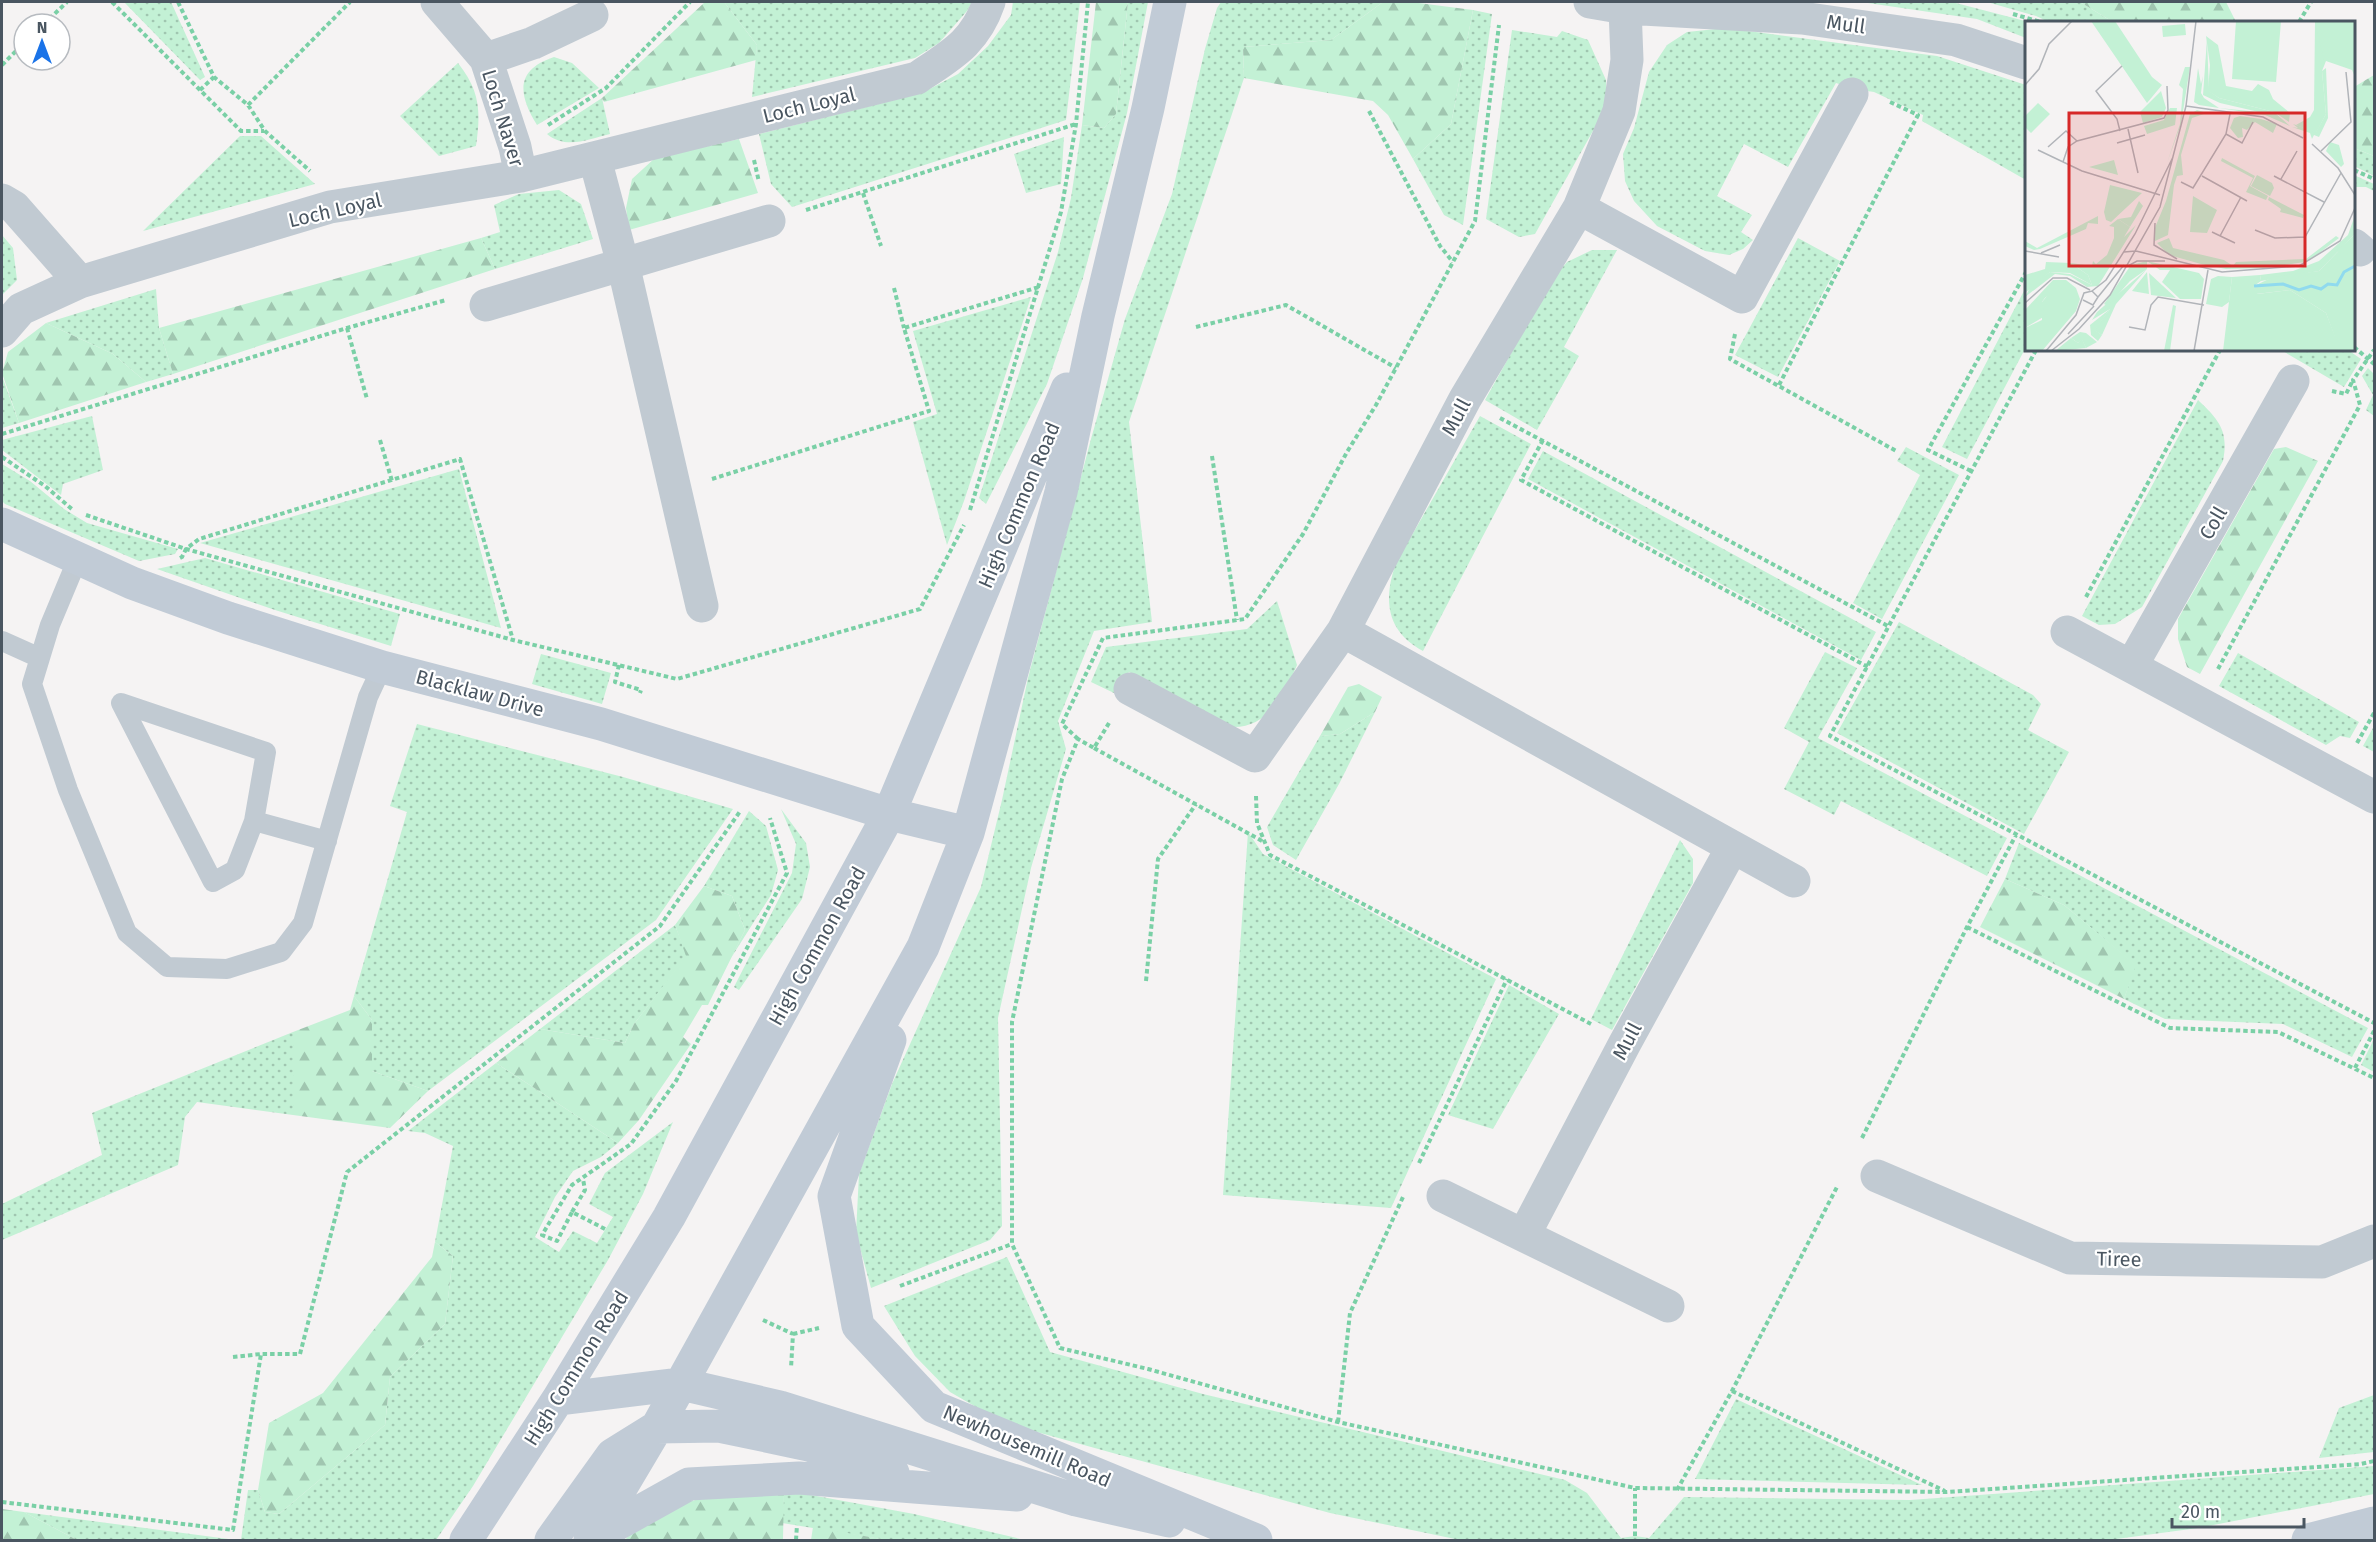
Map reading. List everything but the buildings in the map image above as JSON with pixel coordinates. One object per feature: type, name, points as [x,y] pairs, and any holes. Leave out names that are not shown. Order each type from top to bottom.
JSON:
[{"type":"street","name":"Loch Naver","points":[[437,2],[486,59],[518,161]]},
{"type":"street","name":"Loch Loyal","points":[[2,331],[21,309],[81,282],[330,207],[518,161],[595,159],[917,78],[960,49],[984,18],[989,2]]},
{"type":"street","name":"High Common Road","points":[[590,1540],[657,1427],[923,947],[968,833],[1061,492],[1098,316],[1148,108],[1170,2]]},
{"type":"street","name":"Mull","points":[[1590,2],[1624,8],[1802,18],[1956,40],[2025,63]]},
{"type":"street","name":"Mull","points":[[1255,756],[1343,631],[1465,399],[1579,208],[1619,111],[1627,60],[1624,8]]},
{"type":"street","name":"Loch Naver","points":[[486,59],[533,43],[592,15]]},
{"type":"street","points":[[1579,208],[1742,297],[1852,94]]},
{"type":"street","points":[[595,159],[623,264],[702,606]]},
{"type":"street","points":[[2,200],[14,207],[81,282]]},
{"type":"street","points":[[486,305],[769,221]]},
{"type":"street","name":"High Common Road","points":[[466,1540],[558,1399],[669,1217],[889,814],[1098,316]]},
{"type":"street","name":"Coll","points":[[2132,665],[2294,381]]},
{"type":"street","name":"Blacklaw Drive","points":[[2,524],[132,583],[228,618],[382,668],[601,724],[889,814],[968,833]]},
{"type":"street","points":[[1343,631],[1794,881]]},
{"type":"street","points":[[2067,632],[2374,797]]},
{"type":"street","points":[[1130,689],[1255,756]]},
{"type":"street","name":"Mull","points":[[1524,1236],[1625,1043],[1732,848]]},
{"type":"street","name":"Newhousemill Road","points":[[923,947],[834,1196],[858,1326],[934,1407],[1255,1540]]},
{"type":"street","name":"Tiree","points":[[1877,1176],[2070,1258],[2322,1262],[2374,1242]]},
{"type":"street","points":[[1443,1196],[1668,1306]]},
{"type":"street","name":"Newhousemill Road","points":[[558,1399],[681,1384],[780,1407],[1076,1500],[1255,1540]]},
{"type":"street","name":"Newhousemill Road","points":[[657,1427],[719,1426],[809,1445],[943,1490]]},
{"type":"street","name":"High Common Road","points":[[551,1540],[612,1455],[657,1427]]},
{"type":"street","name":"Newhousemill Road","points":[[598,1540],[603,1532],[689,1484],[799,1478],[1076,1500]]},
{"type":"street","points":[[2308,1540],[2374,1523]]},
{"type":"lane","points":[[78,558],[50,625],[32,684],[68,790],[127,933],[167,967],[227,969],[281,952],[303,923],[368,697],[382,668]]},
{"type":"lane","points":[[2,641],[40,658]]},
{"type":"lane","points":[[121,703],[266,752],[254,821],[235,870],[213,882],[121,703]]},
{"type":"lane","points":[[254,821],[327,841]]},
{"type":"path","points":[[112,2],[241,130],[265,130]]},
{"type":"path","points":[[178,2],[214,77],[248,105],[265,130],[323,184],[330,207]]},
{"type":"path","points":[[248,105],[350,2]]},
{"type":"path","points":[[518,161],[606,88],[690,2]]},
{"type":"path","points":[[2300,21],[2311,2]]},
{"type":"path","points":[[1265,842],[1078,739],[1062,724],[1103,638],[1245,619],[1303,534],[1475,221],[1499,25]]},
{"type":"path","points":[[200,90],[214,77]]},
{"type":"path","points":[[1779,385],[1918,115],[1872,94],[1852,94]]},
{"type":"path","points":[[1369,111],[1440,246],[1453,262]]},
{"type":"path","points":[[744,122],[769,221],[1076,124]]},
{"type":"path","points":[[2355,170],[2374,179]]},
{"type":"path","points":[[863,193],[881,246]]},
{"type":"path","points":[[1971,471],[1928,450],[2025,274]]},
{"type":"path","points":[[904,328],[1040,287]]},
{"type":"path","points":[[676,490],[928,411],[894,288]]},
{"type":"path","points":[[2,434],[347,328],[462,296],[486,305]]},
{"type":"path","points":[[1742,297],[1730,360],[1898,452]]},
{"type":"path","points":[[1196,327],[1286,305],[1396,368]]},
{"type":"path","points":[[347,328],[368,399]]},
{"type":"path","points":[[2355,348],[2374,364]]},
{"type":"path","points":[[2199,704],[2360,405],[2354,380],[2374,350]]},
{"type":"path","points":[[2035,351],[1830,736],[2374,1023]]},
{"type":"path","points":[[2067,632],[2219,351]]},
{"type":"path","points":[[1465,399],[1888,626]]},
{"type":"path","points":[[380,440],[392,481]]},
{"type":"path","points":[[1543,440],[1521,480],[1868,668]]},
{"type":"path","points":[[1212,456],[1237,620]]},
{"type":"path","points":[[132,583],[143,566],[182,557],[186,549],[199,539],[460,459],[513,640]]},
{"type":"path","points":[[1094,748],[1130,689]]},
{"type":"path","points":[[1078,739],[1062,779],[1012,1022],[1012,1244],[1060,1348],[1148,1369],[1338,1422],[1635,1488],[1947,1492],[2361,1464],[2374,1461]]},
{"type":"path","points":[[1255,756],[1257,823],[1270,855],[1625,1043]]},
{"type":"path","points":[[233,1357],[300,1354],[347,1172],[660,926],[748,800]]},
{"type":"path","points":[[1146,981],[1158,859],[1196,804]]},
{"type":"path","points":[[583,1179],[585,1190],[557,1241],[542,1236],[572,1185],[631,1144],[676,1081],[786,873],[770,818],[763,812]]},
{"type":"path","points":[[1967,927],[2170,1028],[2278,1032],[2374,1078]]},
{"type":"path","points":[[2355,1068],[2374,1031]]},
{"type":"path","points":[[572,1212],[605,1229]]},
{"type":"path","points":[[900,1286],[1012,1244]]},
{"type":"path","points":[[760,1318],[793,1334],[821,1328]]},
{"type":"path","points":[[791,1368],[793,1334]]},
{"type":"path","points":[[2,1502],[233,1530],[261,1354]]},
{"type":"path","points":[[1732,1391],[1947,1492]]},
{"type":"path","points":[[1635,1488],[1635,1536]]},
{"type":"path","points":[[796,1525],[796,1540]]},
{"type":"green space","points":[[124,2],[171,2],[205,77],[200,80]]},
{"type":"green space","points":[[705,2],[724,2],[757,45],[756,60],[604,102],[602,98]]},
{"type":"green space","points":[[724,2],[972,2],[939,43],[915,58],[752,97],[757,45]]},
{"type":"green space","points":[[1013,2],[1080,2],[1066,120],[792,207],[771,184],[759,134],[922,93],[958,74],[988,46],[1011,15]]},
{"type":"green space","points":[[1096,2],[1128,2],[1116,114],[1104,128],[1082,125]]},
{"type":"green space","points":[[1128,2],[1148,2],[1127,113],[1083,278],[1047,384],[986,504],[979,498],[1058,252],[1071,198],[1082,125],[1104,128],[1116,114]]},
{"type":"green space","points":[[1221,2],[1383,2],[1331,40],[1243,47],[1244,78],[1129,422],[1152,622],[1094,631],[1058,721],[1066,749],[1031,868],[998,1018],[1002,1226],[990,1240],[871,1288],[856,1233],[859,1174],[892,1084],[981,887],[1028,678],[1091,439],[1125,319],[1172,194],[1205,49],[1217,8]]},
{"type":"green space","points":[[1383,2],[1411,2],[1473,10],[1451,124],[1413,159],[1388,115],[1373,101],[1244,78],[1243,47],[1331,40]]},
{"type":"green space","points":[[1861,2],[1952,2],[2025,21],[2025,38],[1977,19]]},
{"type":"green space","points":[[1987,2],[2080,2],[2111,21],[2047,21]]},
{"type":"green space","points":[[2080,2],[2226,2],[2236,21],[2111,21]]},
{"type":"green space","points":[[1473,10],[1492,14],[1463,225],[1444,215],[1413,159],[1451,124]]},
{"type":"green space","points":[[1726,28],[1937,56],[2025,85],[2025,179],[1922,121],[1923,115],[1874,92],[1836,83],[1788,167],[1744,144],[1717,196],[1752,215],[1741,232],[1753,240],[1743,249],[1729,255],[1705,251],[1657,226],[1634,201],[1625,181],[1623,154],[1634,128],[1649,72],[1667,45],[1687,32]]},
{"type":"green space","points":[[1512,30],[1557,37],[1562,31],[1588,40],[1606,80],[1607,106],[1535,234],[1519,237],[1486,219]]},
{"type":"green space","points":[[554,57],[572,63],[599,88],[537,125],[526,103],[524,84],[526,76],[541,62]]},
{"type":"green space","points":[[458,63],[475,92],[478,112],[476,146],[439,156],[400,116]]},
{"type":"green space","points":[[2374,75],[2374,156],[2355,148],[2355,86]]},
{"type":"green space","points":[[602,98],[610,134],[570,142],[554,139],[547,134]]},
{"type":"green space","points":[[240,136],[261,136],[315,184],[143,231]]},
{"type":"green space","points":[[1064,137],[1061,184],[1026,193],[1014,154]]},
{"type":"green space","points":[[739,139],[758,193],[629,230],[626,208],[632,179],[655,158]]},
{"type":"green space","points":[[2355,148],[2374,156],[2374,176],[2355,166]]},
{"type":"green space","points":[[2355,175],[2374,184],[2374,191],[2366,187],[2355,187]]},
{"type":"green space","points":[[559,190],[581,204],[593,239],[495,269],[481,238],[500,232],[494,205],[519,194]]},
{"type":"green space","points":[[2,235],[13,248],[17,280],[2,295]]},
{"type":"green space","points":[[481,238],[495,269],[173,374],[159,328]]},
{"type":"green space","points":[[1798,238],[1840,261],[1778,377],[1735,355]]},
{"type":"green space","points":[[1592,250],[1617,250],[1564,347],[1579,356],[1537,430],[1485,400],[1552,280],[1567,262]]},
{"type":"green space","points":[[156,289],[159,328],[173,374],[146,382],[113,354],[46,323]]},
{"type":"green space","points":[[2025,289],[2025,349],[1967,459],[1942,447]]},
{"type":"green space","points":[[1031,297],[964,501],[947,545],[913,422],[937,414],[913,331]]},
{"type":"green space","points":[[46,323],[113,354],[146,382],[19,423],[2,373],[8,352]]},
{"type":"green space","points":[[2283,351],[2349,351],[2361,359],[2344,387]]},
{"type":"green space","points":[[2368,368],[2374,374],[2374,416],[2366,410],[2373,395],[2362,376]]},
{"type":"green space","points":[[2,376],[19,423],[2,428]]},
{"type":"green space","points":[[2198,400],[2221,427],[2225,442],[2223,461],[2142,607],[2115,624],[2099,625],[2082,616]]},
{"type":"green space","points":[[92,416],[103,470],[63,484],[61,495],[2,450],[2,440]]},
{"type":"green space","points":[[1480,416],[1531,444],[1423,651],[1401,634],[1395,624],[1389,602],[1392,577],[1396,563]]},
{"type":"green space","points":[[1906,447],[1959,475],[1882,619],[1853,603],[1920,475],[1897,461]]},
{"type":"green space","points":[[2286,447],[2318,461],[2200,674],[2187,667],[2178,639],[2178,619],[2274,449]]},
{"type":"green space","points":[[1543,451],[1876,632],[1861,660],[1528,479]]},
{"type":"green space","points":[[2,464],[30,481],[64,509],[87,523],[178,549],[175,554],[139,561],[5,504],[2,501]]},
{"type":"green space","points":[[459,469],[501,628],[200,543]]},
{"type":"green space","points":[[205,558],[400,614],[391,646],[275,610],[157,569]]},
{"type":"green space","points":[[1277,601],[1297,665],[1273,708],[1255,722],[1231,727],[1129,672],[1114,693],[1091,682],[1106,647],[1247,629]]},
{"type":"green space","points":[[1899,622],[2033,695],[2041,704],[2028,730],[2069,752],[2024,834],[1837,733]]},
{"type":"green space","points":[[1825,652],[1857,668],[1818,738],[2007,838],[1987,876],[1841,801],[1834,815],[1784,789],[1809,742],[1784,728]]},
{"type":"green space","points":[[2238,653],[2359,722],[2350,738],[2340,736],[2326,745],[2219,686]]},
{"type":"green space","points":[[541,654],[611,673],[602,704],[532,684]]},
{"type":"green space","points":[[1359,684],[1382,697],[1375,712],[1340,734],[1320,736],[1348,687]]},
{"type":"green space","points":[[1375,712],[1339,784],[1296,860],[1273,845],[1267,827],[1320,736],[1340,734]]},
{"type":"green space","points":[[417,724],[623,777],[733,809],[656,920],[428,1091],[372,1071],[372,1020],[354,996],[407,812],[390,806]]},
{"type":"green space","points":[[2374,726],[2374,752],[2363,746]]},
{"type":"green space","points":[[781,809],[806,843],[810,867],[802,899],[739,990],[734,987],[792,873],[796,844]]},
{"type":"green space","points":[[749,811],[766,826],[778,870],[771,895],[731,958],[745,930],[732,896],[704,886]]},
{"type":"green space","points":[[1248,832],[1263,854],[1496,979],[1391,1208],[1223,1195]]},
{"type":"green space","points":[[1680,840],[1693,859],[1693,883],[1612,1030],[1591,1019]]},
{"type":"green space","points":[[2019,843],[2368,1028],[2352,1057],[2283,1024],[2165,1019],[2124,999],[2135,965],[2064,905],[2005,879]]},
{"type":"green space","points":[[2005,879],[2064,905],[2136,965],[2124,999],[1980,927]]},
{"type":"green space","points":[[704,886],[732,896],[745,930],[708,1005],[702,1005],[683,1037],[691,1044],[639,1120],[618,1143],[496,1063],[540,1029],[625,1043],[634,1024],[686,956],[675,925]]},
{"type":"green space","points":[[675,925],[687,956],[634,1024],[625,1043],[540,1029]]},
{"type":"green space","points":[[1509,985],[1559,1014],[1493,1129],[1448,1115]]},
{"type":"green space","points":[[354,996],[372,1020],[372,1071],[428,1091],[390,1128],[293,1115],[293,1032],[350,1010]]},
{"type":"green space","points":[[293,1032],[293,1115],[197,1102],[185,1117],[178,1165],[2,1240],[2,1204],[102,1155],[92,1113]]},
{"type":"green space","points":[[2374,1039],[2374,1072],[2361,1065]]},
{"type":"green space","points":[[496,1063],[618,1143],[601,1157],[573,1171],[555,1197],[535,1237],[559,1252],[573,1231],[597,1243],[613,1217],[589,1204],[605,1173],[673,1122],[643,1194],[608,1260],[473,1486],[436,1540],[241,1540],[248,1490],[258,1490],[265,1512],[279,1514],[385,1425],[390,1377],[445,1324],[453,1256],[435,1242],[453,1146],[425,1133],[408,1131]]},
{"type":"green space","points":[[435,1242],[453,1256],[445,1324],[390,1377],[385,1425],[279,1514],[265,1512],[258,1490],[269,1423],[323,1393],[432,1257]]},
{"type":"green space","points":[[1007,1257],[1050,1352],[1203,1394],[1565,1480],[1587,1493],[1621,1538],[1635,1536],[1649,1538],[1684,1497],[1910,1500],[2374,1466],[2374,1494],[2198,1528],[2109,1540],[1460,1540],[1330,1513],[1004,1423],[950,1392],[915,1356],[884,1306]]},
{"type":"green space","points":[[2374,1395],[2374,1452],[2319,1458],[2339,1408]]},
{"type":"green space","points":[[1736,1399],[1922,1485],[1695,1479]]},
{"type":"green space","points":[[784,1490],[914,1514],[1025,1540],[887,1540],[782,1523]]},
{"type":"green space","points":[[784,1490],[783,1540],[625,1540],[645,1522],[681,1504],[714,1496]]},
{"type":"green space","points":[[2,1509],[24,1512],[77,1540],[2,1540]]},
{"type":"green space","points":[[24,1512],[236,1540],[77,1540]]},
{"type":"green space","points":[[813,1527],[887,1540],[811,1540]]}]
